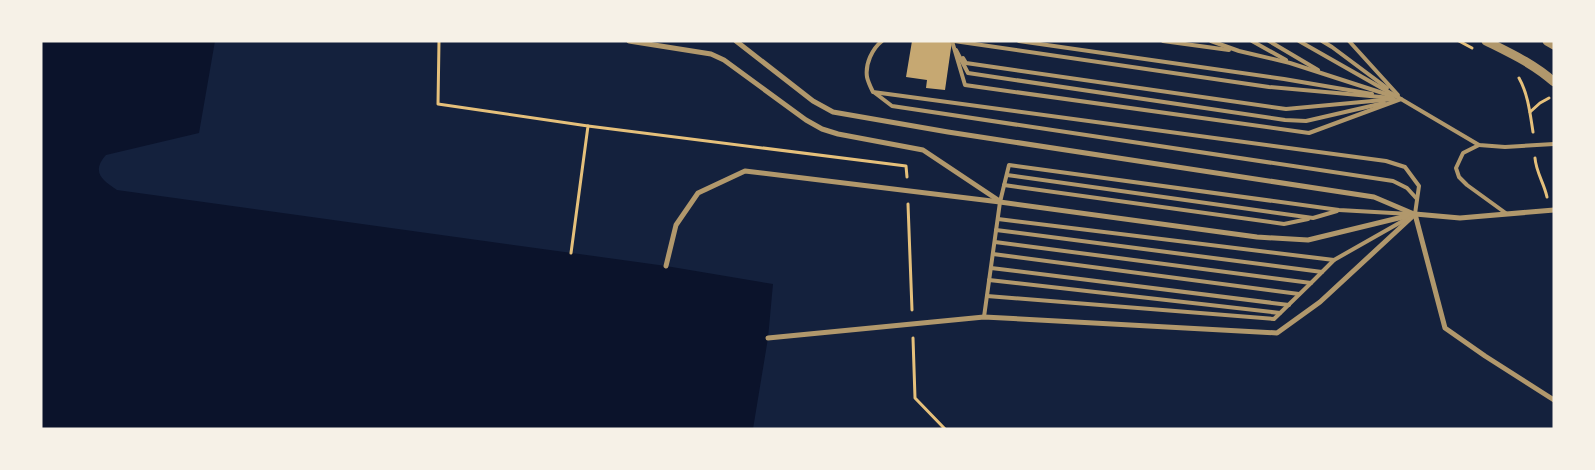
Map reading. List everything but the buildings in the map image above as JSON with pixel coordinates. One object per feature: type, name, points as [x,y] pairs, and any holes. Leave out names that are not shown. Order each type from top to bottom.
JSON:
[{"type":"street","points":[[629,41],[711,54],[724,60],[806,120],[822,129],[838,134],[923,150],[1000,202]]},
{"type":"street","points":[[736,41],[813,101],[833,112],[948,132],[1374,197],[1415,214],[1460,218],[1552,211]]},
{"type":"street","points":[[1486,41],[1525,62],[1554,82]]},
{"type":"street","points":[[1547,41],[1554,45]]},
{"type":"street","points":[[666,266],[676,225],[698,193],[745,171],[1000,202],[1257,237],[1308,240],[1415,214]]},
{"type":"street","points":[[768,338],[984,317],[1277,333],[1320,302],[1415,214]]},
{"type":"street","points":[[1415,214],[1444,328],[1554,400]]},
{"type":"lane","points":[[882,41],[868,60],[867,77],[873,92],[892,106],[1393,181],[1407,188],[1417,199]]},
{"type":"lane","points":[[953,41],[1269,87],[1401,99]]},
{"type":"lane","points":[[953,41],[966,63],[1286,109],[1401,99]]},
{"type":"lane","points":[[953,41],[968,73],[1285,120],[1306,121],[1401,99]]},
{"type":"lane","points":[[953,41],[965,85],[1299,131],[1309,132],[1401,99]]},
{"type":"lane","points":[[1019,41],[1284,79],[1401,99]]},
{"type":"lane","points":[[1163,41],[1239,51],[1290,63],[1401,99]]},
{"type":"lane","points":[[1211,41],[1239,51]]},
{"type":"lane","points":[[1252,41],[1290,63]]},
{"type":"lane","points":[[1269,41],[1327,74]]},
{"type":"lane","points":[[1299,41],[1479,145],[1505,147],[1554,144]]},
{"type":"lane","points":[[1322,41],[1401,99]]},
{"type":"lane","points":[[1349,41],[1401,99]]},
{"type":"lane","points":[[873,92],[1386,160],[1405,167],[1419,186],[1415,214]]},
{"type":"lane","points":[[1479,145],[1463,153],[1456,168],[1458,177],[1508,215]]},
{"type":"lane","points":[[984,317],[1000,202],[1009,165],[1339,210],[1415,214]]},
{"type":"lane","points":[[1006,175],[1312,218]]},
{"type":"lane","points":[[1004,186],[1284,224],[1339,210]]},
{"type":"lane","points":[[987,296],[1274,319],[1334,260],[1415,214]]},
{"type":"lane","points":[[998,218],[1334,260]]},
{"type":"lane","points":[[996,230],[1322,272]]},
{"type":"lane","points":[[995,242],[1311,283]]},
{"type":"lane","points":[[993,254],[1300,294]]},
{"type":"lane","points":[[991,268],[1289,305]]},
{"type":"lane","points":[[989,280],[1280,313]]},
{"type":"path","points":[[439,41],[438,104],[588,126],[906,166],[907,185]]},
{"type":"path","points":[[1459,41],[1476,50]]},
{"type":"path","points":[[1514,72],[1520,78],[1524,87],[1530,113],[1537,170],[1545,186],[1552,211]]},
{"type":"path","points":[[1530,113],[1540,103],[1554,95]]},
{"type":"path","points":[[571,252],[588,126]]},
{"type":"path","points":[[907,195],[912,311]]},
{"type":"path","points":[[912,330],[915,398],[945,429]]},
{"type":"water","points":[[41,41],[215,41],[199,133],[106,155],[99,166],[100,175],[117,190],[666,266],[773,284],[768,338],[753,429],[41,429]]}]
